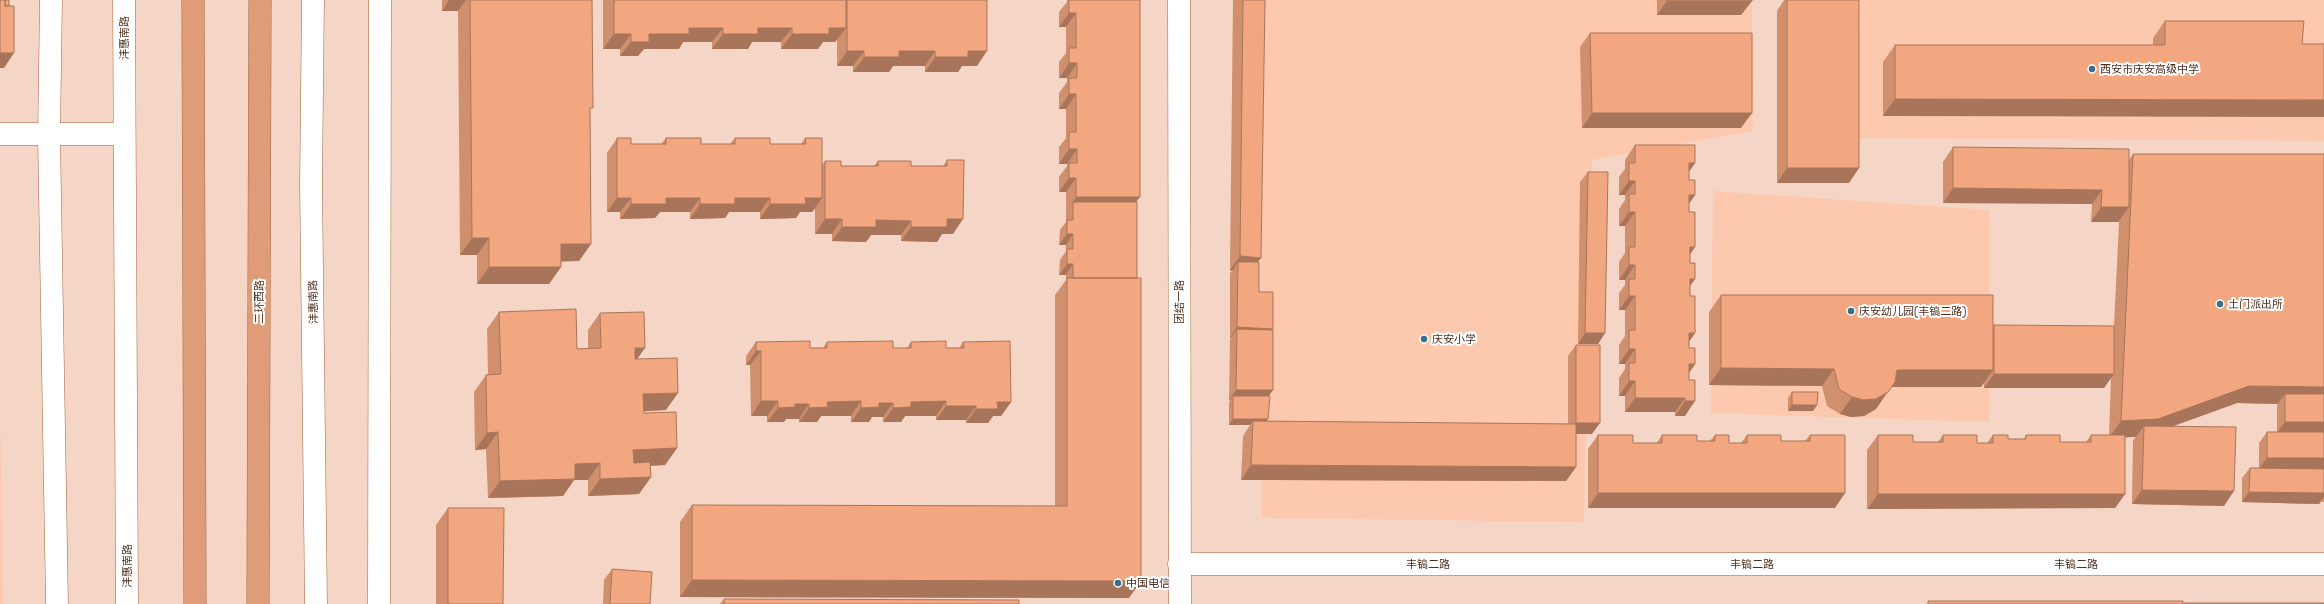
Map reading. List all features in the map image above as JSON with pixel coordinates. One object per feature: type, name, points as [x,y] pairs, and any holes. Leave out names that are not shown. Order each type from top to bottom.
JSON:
[{"type":"highway","points":[[193,0],[195,604]]},
{"type":"highway","name":"二环西路","points":[[258,604],[260,0]]},
{"type":"main road","points":[[52,0],[49,136],[57,604]]},
{"type":"main road","name":"沣惠南路","points":[[124,0],[127,604]]},
{"type":"main road","name":"沣惠南路","points":[[313,0],[311,184],[316,604]]},
{"type":"main road","points":[[379,604],[380,0]]},
{"type":"main road","name":"团结一路","points":[[1179,0],[1180,604]]},
{"type":"main road","points":[[0,134],[49,136],[124,134]]},
{"type":"main road","name":"丰镐二路","points":[[1179,564],[2324,564]]},
{"type":"shaded area","name":"庆安小学","points":[[1259,0],[1752,0],[1753,131],[1592,160],[1584,522],[1262,518]]},
{"type":"shaded area","name":"西安市庆安高级中学","points":[[1860,0],[2324,0],[2324,141],[1859,138]]},
{"type":"shaded area","name":"庆安幼儿园(丰镐二路)","points":[[1713,191],[1989,210],[1989,422],[1711,413]]},
{"type":"shaded area","points":[[0,405],[3,604],[0,604]]},
{"type":"building","points":[[0,0],[5,0],[5,6],[14,6],[14,53],[0,53]]},
{"type":"building","points":[[5,0],[9,0],[9,6],[5,6]]},
{"type":"building","points":[[470,0],[592,0],[593,108],[590,108],[591,244],[561,244],[561,267],[489,267],[489,238],[472,238]]},
{"type":"building","points":[[614,0],[846,0],[846,28],[829,28],[829,34],[792,34],[792,28],[758,28],[758,34],[723,34],[723,28],[689,28],[689,34],[649,34],[649,42],[631,42],[631,34],[614,34]]},
{"type":"building","points":[[847,0],[987,0],[987,51],[968,51],[968,57],[935,57],[935,51],[899,51],[899,57],[864,57],[864,51],[847,51]]},
{"type":"building","points":[[1069,0],[1140,0],[1140,197],[1076,197],[1076,178],[1069,178],[1069,163],[1077,163],[1077,149],[1069,149],[1069,132],[1076,132],[1076,94],[1069,94],[1069,78],[1077,78],[1077,63],[1069,63],[1069,48],[1076,48],[1076,13],[1069,13]]},
{"type":"building","points":[[1243,0],[1265,0],[1261,258],[1240,256]]},
{"type":"building","points":[[1752,0],[1752,1],[1667,1]]},
{"type":"building","points":[[1787,0],[1859,0],[1859,168],[1787,168]]},
{"type":"building","points":[[2165,21],[2304,21],[2302,44],[2324,44],[2324,100],[1895,99],[1895,45],[2165,45]]},
{"type":"building","points":[[1590,33],[1752,33],[1752,113],[1592,113]]},
{"type":"building","points":[[617,138],[631,138],[631,144],[666,144],[666,138],[701,138],[701,144],[735,144],[735,138],[770,138],[770,144],[806,144],[805,138],[822,138],[822,198],[805,198],[806,204],[770,204],[770,198],[735,198],[735,204],[700,204],[700,198],[666,198],[666,204],[631,204],[631,198],[617,198]]},
{"type":"building","points":[[1635,145],[1695,145],[1695,163],[1689,163],[1689,180],[1695,180],[1695,195],[1689,195],[1689,212],[1695,212],[1695,247],[1690,247],[1690,263],[1695,263],[1695,279],[1690,279],[1690,296],[1695,296],[1695,333],[1689,333],[1689,348],[1695,348],[1695,364],[1689,364],[1689,380],[1695,380],[1695,401],[1685,401],[1685,398],[1635,398],[1635,381],[1629,381],[1629,363],[1635,363],[1635,349],[1629,349],[1629,330],[1635,330],[1635,296],[1629,296],[1629,279],[1635,279],[1635,265],[1629,265],[1629,247],[1635,247],[1635,212],[1629,212],[1629,194],[1635,194],[1635,181],[1629,181],[1629,163],[1635,163]]},
{"type":"building","points":[[1953,147],[2129,149],[2129,207],[2101,207],[2102,190],[1953,188]]},
{"type":"building","name":"土门派出所","points":[[2133,154],[2324,154],[2324,387],[2249,386],[2158,419],[2121,421]]},
{"type":"building","points":[[947,160],[964,160],[963,219],[947,219],[947,227],[911,227],[911,221],[876,220],[876,227],[842,227],[842,219],[825,219],[825,161],[841,161],[841,166],[878,166],[878,161],[911,161],[911,166],[947,166]]},
{"type":"building","points":[[1588,172],[1608,172],[1605,333],[1585,333]]},
{"type":"building","points":[[1073,202],[1137,202],[1137,278],[1073,278],[1073,264],[1067,264],[1067,249],[1073,249],[1073,234],[1067,234],[1067,220],[1073,220]]},
{"type":"building","points":[[1238,262],[1259,262],[1259,292],[1273,292],[1273,329],[1237,327]]},
{"type":"building","points":[[1067,278],[1141,278],[1141,581],[692,580],[692,505],[1067,506]]},
{"type":"building","points":[[1721,295],[1993,295],[1993,370],[1897,370],[1895,382],[1888,392],[1876,399],[1863,400],[1852,397],[1839,389],[1834,369],[1721,368]]},
{"type":"building","points":[[576,309],[577,349],[601,348],[600,313],[644,312],[645,348],[635,348],[635,359],[677,358],[678,393],[643,394],[644,413],[676,412],[677,448],[633,450],[634,463],[650,462],[651,477],[600,479],[600,463],[575,464],[575,479],[500,481],[498,432],[487,433],[486,375],[501,374],[499,312]]},
{"type":"building","points":[[1994,325],[2114,326],[2114,374],[1994,374]]},
{"type":"building","points":[[1237,329],[1273,330],[1273,390],[1236,390]]},
{"type":"building","points":[[810,341],[810,348],[827,348],[827,342],[893,341],[893,348],[911,348],[911,342],[946,341],[946,348],[964,348],[963,342],[1010,341],[1011,402],[997,402],[998,409],[976,409],[976,406],[946,406],[946,401],[911,402],[911,407],[893,408],[893,403],[879,403],[879,407],[861,408],[861,401],[827,402],[828,407],[809,408],[809,404],[795,404],[795,407],[778,408],[778,401],[761,401],[761,351],[756,351],[756,342]]},
{"type":"building","points":[[1576,345],[1600,345],[1600,423],[1576,423]]},
{"type":"building","points":[[1792,392],[1818,392],[1817,405],[1792,405]]},
{"type":"building","points":[[2285,394],[2324,394],[2324,422],[2285,422]]},
{"type":"building","points":[[1233,396],[1270,396],[1268,419],[1233,419]]},
{"type":"building","points":[[1253,421],[1576,424],[1576,467],[1251,465]]},
{"type":"building","points":[[2144,426],[2236,427],[2234,491],[2142,490]]},
{"type":"building","points":[[2267,432],[2324,432],[2324,458],[2267,458]]},
{"type":"building","points":[[1598,435],[1633,435],[1633,443],[1662,443],[1662,435],[1697,435],[1697,441],[1715,441],[1715,435],[1729,435],[1729,443],[1747,443],[1747,435],[1781,435],[1781,441],[1810,441],[1810,435],[1845,435],[1845,493],[1598,493]]},
{"type":"building","points":[[1878,435],[1913,435],[1913,442],[1943,442],[1943,435],[1977,435],[1977,443],[1993,443],[1993,435],[2008,435],[2008,439],[2026,439],[2026,435],[2060,435],[2060,442],[2091,442],[2091,435],[2125,435],[2125,494],[1878,494]]},
{"type":"building","points":[[2250,468],[2324,469],[2324,493],[2249,492]]},
{"type":"building","points":[[448,508],[504,508],[503,604],[448,604]]},
{"type":"building","points":[[612,569],[652,572],[650,604],[610,604]]},
{"type":"building","points":[[724,599],[1019,600],[1019,604],[724,604]]},
{"type":"building","points":[[1928,601],[2183,601],[2183,604],[1928,604]]},
{"type":"building","points":[[2324,603],[2324,604],[2184,604]]},
{"type":"place","name":"西安市庆安高级中学","points":[[2092,69]]},
{"type":"place","name":"土门派出所","points":[[2220,304]]},
{"type":"place","name":"庆安幼儿园(丰镐二路)","points":[[1851,311]]},
{"type":"place","name":"庆安小学","points":[[1424,339]]},
{"type":"place","name":"中国电信","points":[[1118,583]]}]
